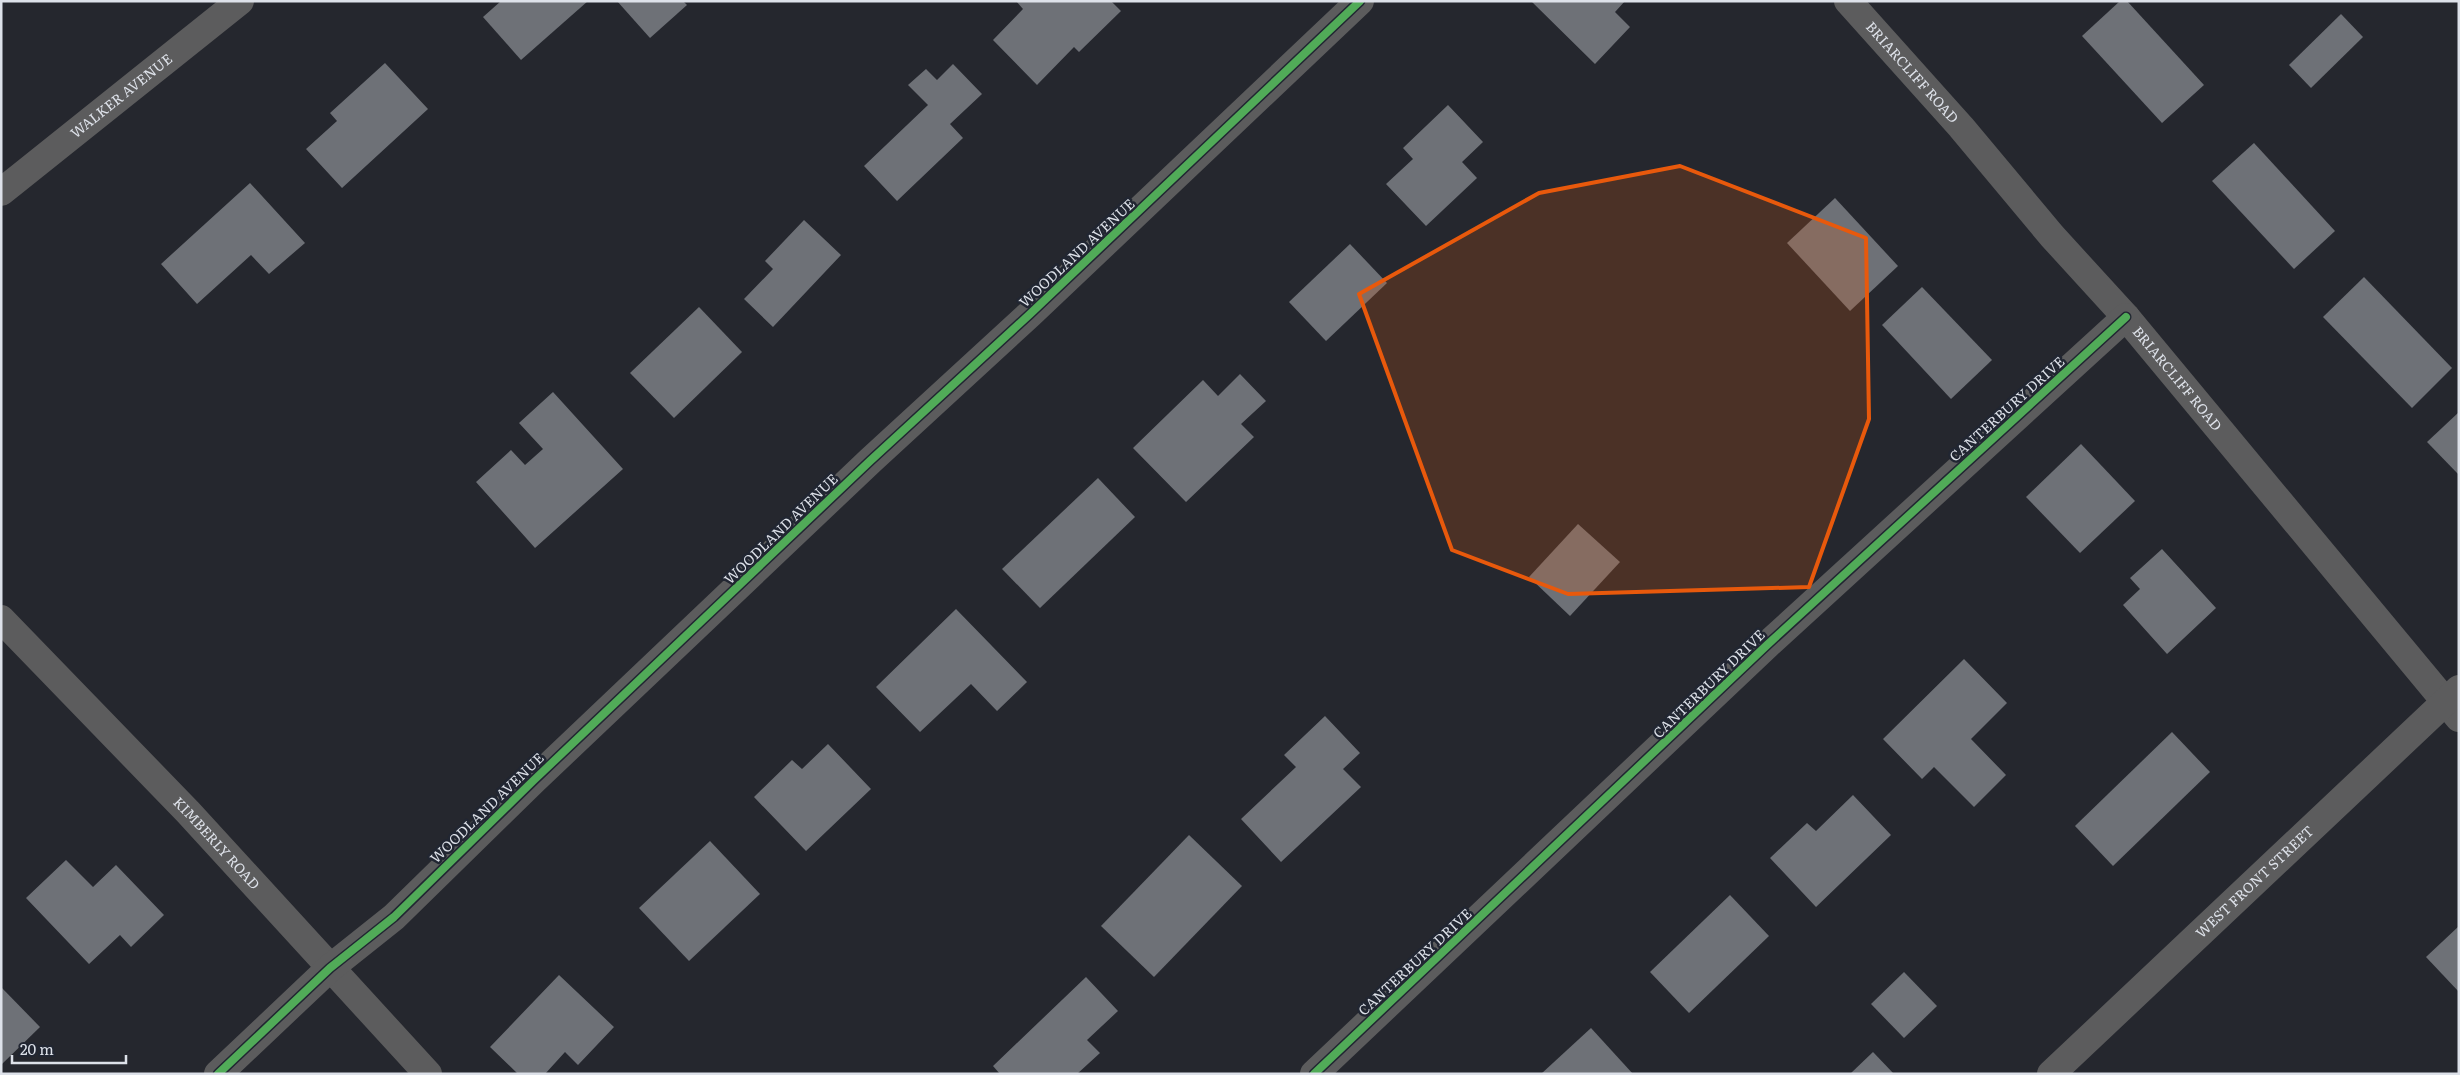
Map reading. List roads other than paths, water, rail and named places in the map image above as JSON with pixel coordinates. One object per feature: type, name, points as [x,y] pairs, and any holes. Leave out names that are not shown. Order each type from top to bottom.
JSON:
[{"type":"street","name":"WALKER AVENUE","points":[[1,192],[240,1]]},
{"type":"street","name":"WOODLAND AVENUE","points":[[218,1074],[330,968],[394,917],[534,780],[870,461],[1030,314],[1360,1]]},
{"type":"street","name":"BRIARCLIFF ROAD","points":[[1848,1],[1961,127],[2052,236],[2126,318],[2454,703]]},
{"type":"street","name":"CANTERBURY DRIVE","points":[[1314,1074],[1767,644],[2126,318]]},
{"type":"street","name":"KIMBERLY ROAD","points":[[1,618],[188,812],[428,1074]]},
{"type":"street","name":"WEST FRONT STREET","points":[[2051,1074],[2454,703]]}]
